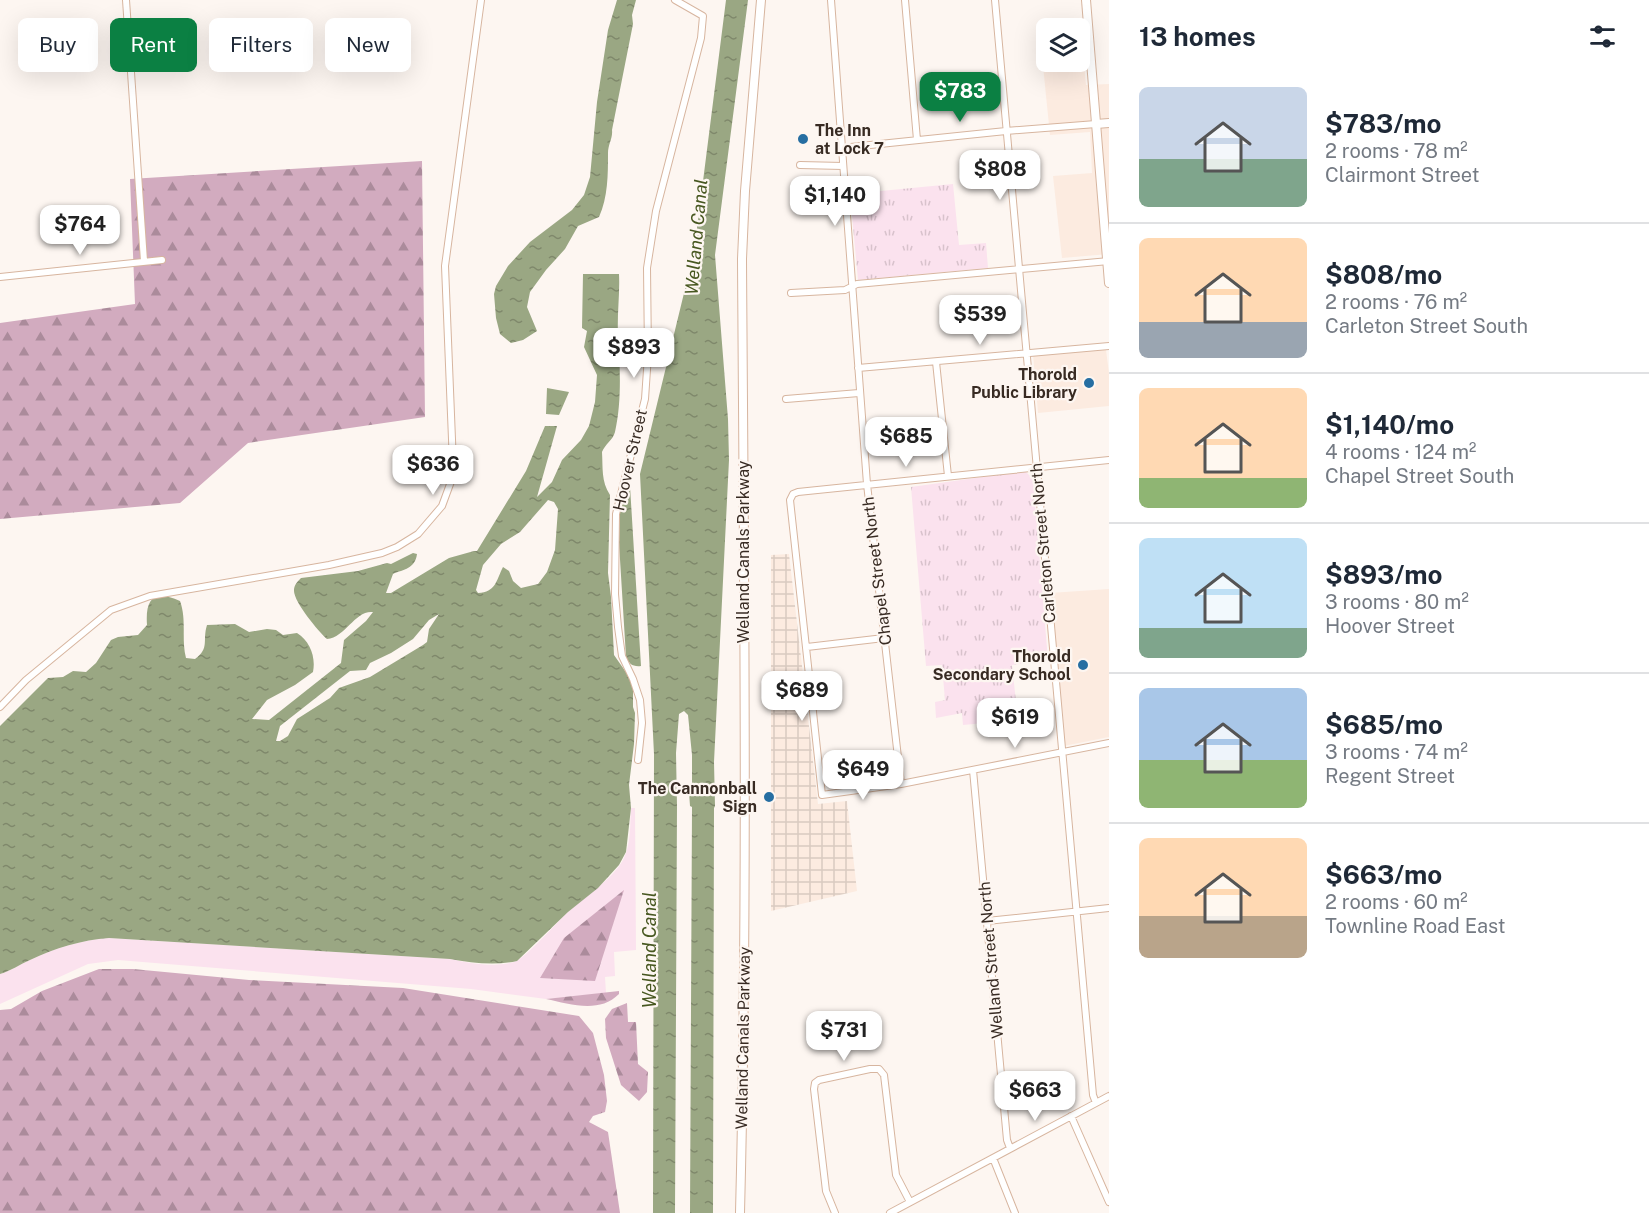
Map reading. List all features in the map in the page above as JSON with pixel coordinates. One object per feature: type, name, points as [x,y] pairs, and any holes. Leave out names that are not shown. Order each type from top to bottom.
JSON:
[{"type":"main road","points":[[1086,0],[1109,284]]},
{"type":"street","points":[[126,0],[144,261]]},
{"type":"street","points":[[0,707],[26,680],[111,610],[150,596],[328,565],[382,553],[418,534],[442,506],[453,476],[445,266],[481,0]]},
{"type":"street","name":"Hoover Street","points":[[638,760],[642,723],[640,700],[622,656],[615,594],[616,514],[645,399],[648,355],[647,268],[651,238],[701,38],[704,16],[675,0]]},
{"type":"street","name":"Welland Canals Parkway","points":[[740,1213],[745,919],[742,259],[746,170],[761,0]]},
{"type":"street","name":"Chapel Street North","points":[[831,0],[867,484],[901,784]]},
{"type":"street","points":[[904,0],[917,140]]},
{"type":"street","name":"Carleton Street North","points":[[994,0],[1093,1095],[1096,1103]]},
{"type":"street","points":[[841,148],[1006,130],[1109,123]]},
{"type":"street","points":[[800,165],[843,166]]},
{"type":"street","points":[[0,277],[162,260]]},
{"type":"street","points":[[791,292],[844,290],[851,286],[1108,261]]},
{"type":"street","points":[[858,368],[1109,346]]},
{"type":"street","points":[[936,362],[948,476]]},
{"type":"street","points":[[786,399],[859,393]]},
{"type":"street","points":[[1109,460],[798,492],[793,494],[790,500],[822,795],[973,771],[1109,743]]},
{"type":"street","points":[[807,647],[884,638]]},
{"type":"street","name":"Welland Street North","points":[[973,771],[1007,1140],[1010,1148]]},
{"type":"street","points":[[987,921],[1109,908]]},
{"type":"street","points":[[835,1213],[826,1191],[815,1083],[819,1080],[870,1069],[879,1069],[884,1075],[896,1175],[910,1202]]},
{"type":"street","points":[[890,1213],[1109,1095]]},
{"type":"street","points":[[1071,1116],[1109,1202]]},
{"type":"street","points":[[993,1158],[1015,1213]]},
{"type":"shaded area","points":[[1044,72],[1085,72],[1086,85],[1109,84],[1109,254],[1062,258],[1053,176],[1092,173],[1090,132],[1050,135]]},
{"type":"shaded area","points":[[1106,350],[1109,406],[1038,413],[1033,354]]},
{"type":"shaded area","points":[[789,554],[818,804],[847,801],[857,891],[771,911],[771,555]]},
{"type":"shaded area","name":"Thorold Secondary School","points":[[1109,589],[1109,737],[1064,746],[1050,593]]},
{"type":"green space","points":[[422,161],[425,417],[248,443],[180,503],[0,519],[0,323],[135,304],[130,179]]},
{"type":"green space","points":[[953,184],[959,245],[986,243],[988,268],[858,280],[850,194]]},
{"type":"green space","points":[[1025,471],[1033,479],[1048,660],[1012,665],[1018,720],[963,725],[962,713],[936,718],[935,702],[945,700],[942,665],[926,666],[911,487]]},
{"type":"green space","points":[[631,808],[635,808],[636,950],[614,952],[615,976],[605,977],[606,993],[546,999],[471,989],[118,960],[88,964],[0,1004],[0,974],[59,948],[109,938],[450,959],[482,964],[499,965],[514,962],[607,880],[620,865],[628,847]]},
{"type":"green space","points":[[624,890],[595,981],[540,978],[564,938]]},
{"type":"green space","points":[[99,969],[133,969],[249,980],[403,988],[579,1016],[593,1033],[604,1075],[607,1101],[605,1112],[593,1116],[589,1122],[608,1132],[620,1213],[0,1213],[0,1010],[11,1009],[42,991]]},
{"type":"green space","points":[[619,991],[619,994],[611,1000],[593,1006],[574,1005],[546,999]]},
{"type":"green space","points":[[627,1003],[628,1022],[636,1022],[638,1064],[648,1072],[647,1092],[639,1101],[621,1085],[606,1038],[605,1019],[612,1009]]},
{"type":"water","points":[[617,0],[636,0],[608,150],[607,186],[602,209],[599,217],[578,226],[565,249],[530,292],[527,307],[537,331],[523,340],[511,343],[500,334],[494,294],[496,286],[508,266],[530,242],[572,210],[584,195],[590,177],[597,102],[608,30]]},
{"type":"water","name":"Welland Canal","points":[[726,0],[748,0],[715,255],[729,460],[714,762],[713,1213],[690,1213],[692,807],[689,792],[692,792],[692,755],[688,715],[684,711],[679,714],[676,753],[675,1213],[653,1213],[654,754],[640,474],[694,252]]},
{"type":"water","points":[[583,274],[619,274],[619,408],[614,435],[602,452],[604,479],[610,495],[608,573],[614,655],[630,678],[635,713],[629,785],[631,808],[626,852],[619,865],[598,888],[568,912],[517,961],[509,963],[109,938],[59,948],[0,974],[0,726],[48,678],[63,677],[73,671],[86,672],[96,663],[111,640],[138,635],[147,625],[150,602],[158,596],[180,601],[186,658],[195,659],[200,655],[205,644],[207,625],[235,624],[249,632],[267,629],[276,630],[283,635],[297,633],[302,636],[313,655],[313,672],[267,700],[252,719],[269,720],[341,663],[344,640],[373,612],[361,615],[340,634],[327,639],[307,616],[295,595],[296,583],[301,578],[358,571],[387,563],[391,564],[413,553],[417,554],[411,566],[393,574],[386,593],[391,593],[449,558],[477,551],[526,471],[545,426],[557,426],[537,497],[552,482],[562,460],[581,440],[589,426],[595,402],[597,375],[584,347],[587,331],[582,328]],"holes":[[[548,500],[554,502],[558,509],[555,550],[547,572],[538,584],[521,588],[513,581],[509,571],[503,567],[492,588],[478,593],[476,590],[483,565],[501,544],[520,532]],[[439,614],[429,629],[427,642],[370,677],[339,688],[330,698],[297,719],[288,736],[276,741],[280,726],[350,671],[366,670],[370,663],[413,639],[429,620]]]},
{"type":"water","points":[[547,388],[569,392],[559,415],[546,414]]},
{"type":"water","points":[[629,486],[641,666],[628,662],[626,657],[619,543],[620,510]]},
{"type":"place","name":"The Inn at Lock 7","points":[[803,139]]},
{"type":"place","name":"Thorold Public Library","points":[[1089,383]]},
{"type":"place","name":"Thorold Secondary School","points":[[1083,665]]},
{"type":"place","name":"The Cannonball Sign","points":[[769,797]]}]
